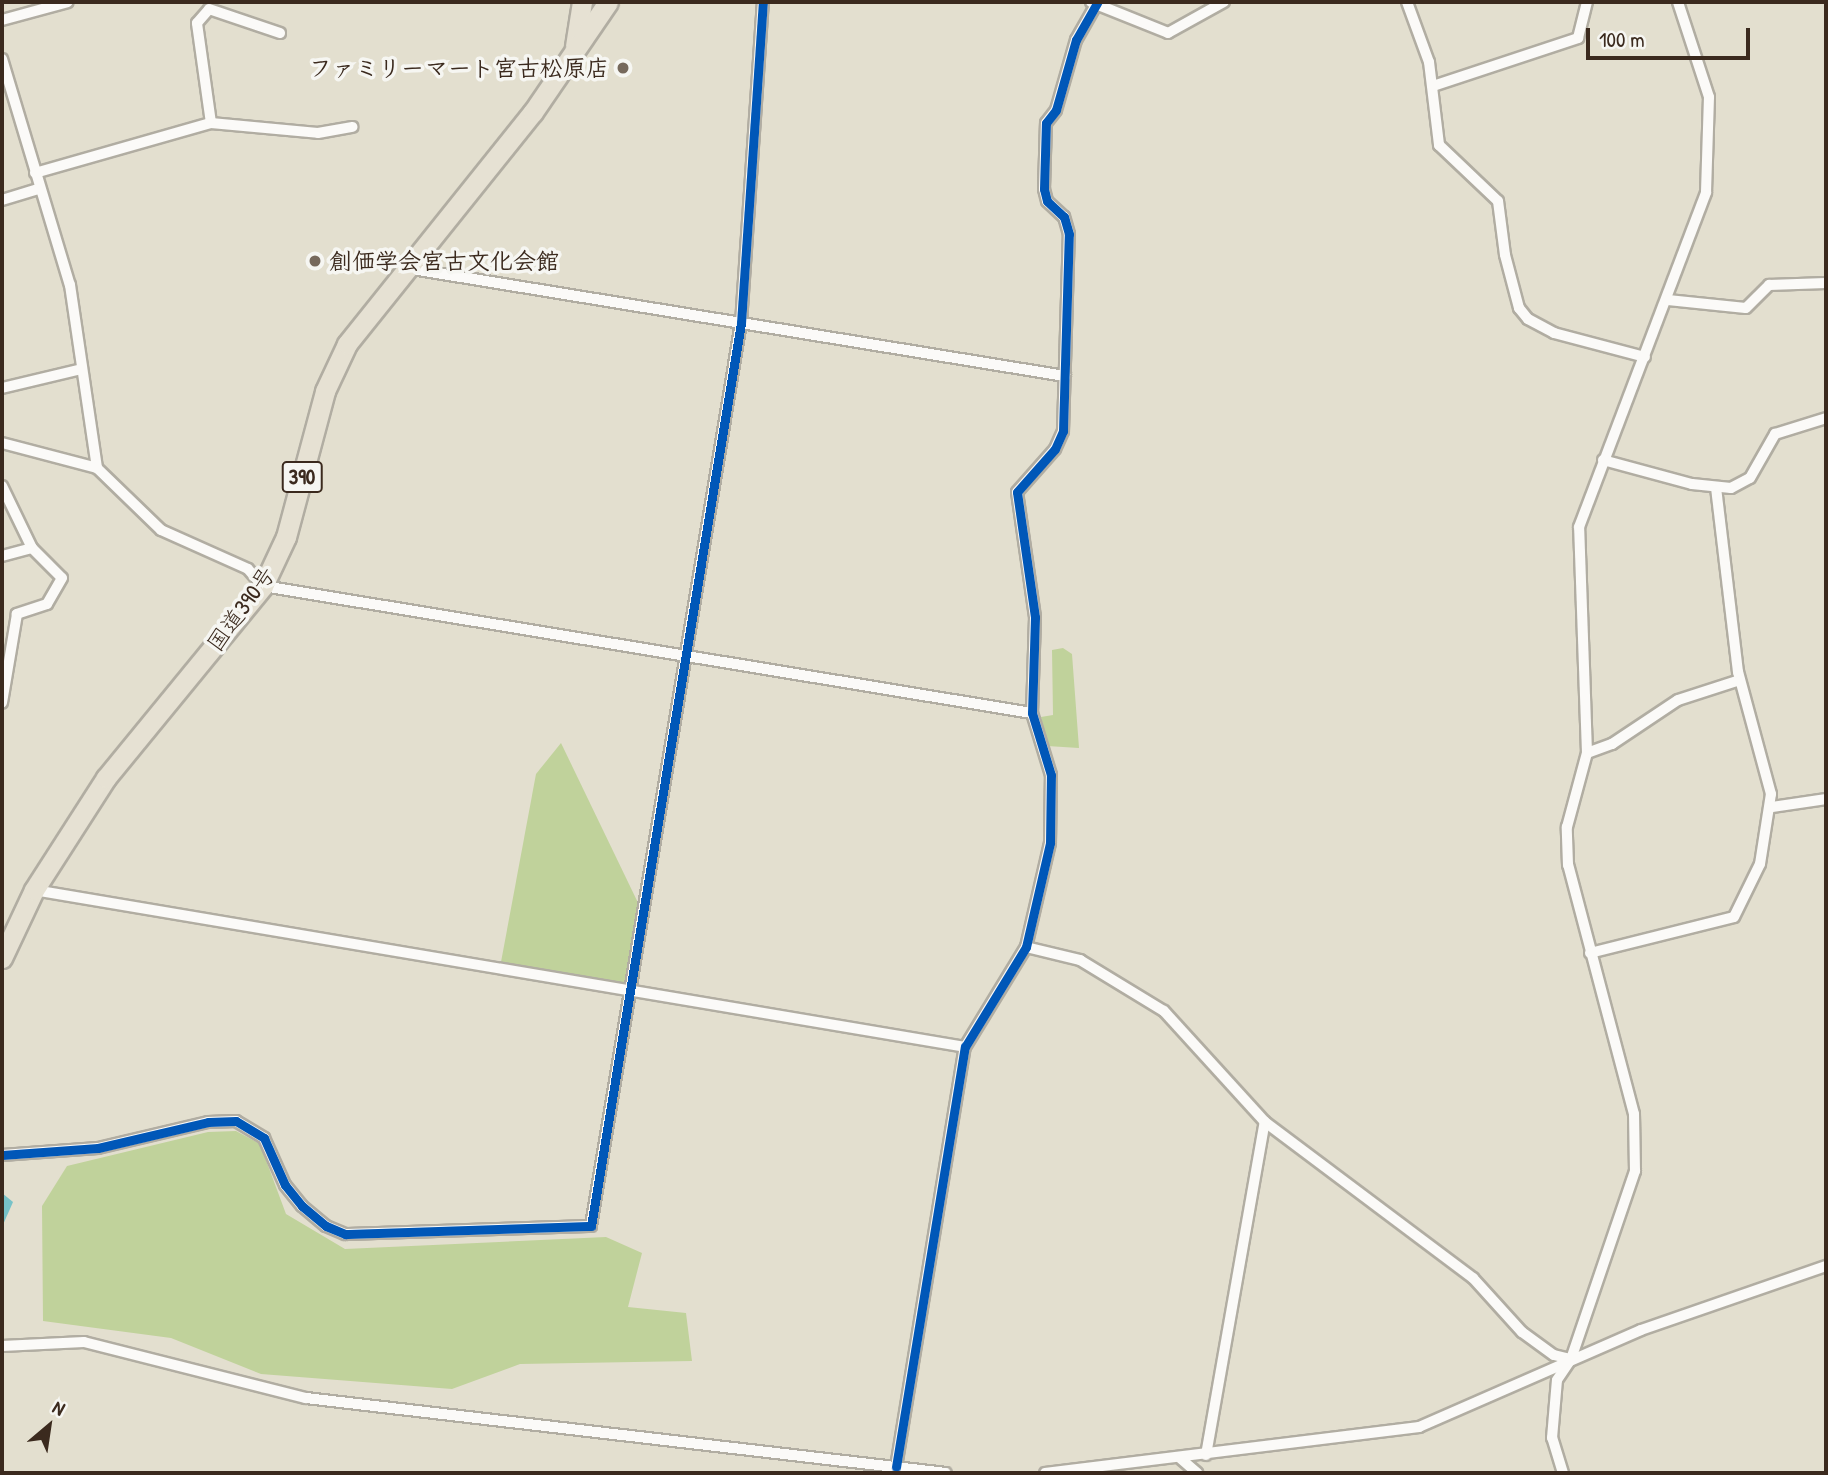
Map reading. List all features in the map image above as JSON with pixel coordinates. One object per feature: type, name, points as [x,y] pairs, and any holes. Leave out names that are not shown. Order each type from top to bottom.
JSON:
[{"type":"highway","points":[[571,61],[582,2]]},
{"type":"highway","name":"国道390号","points":[[2,958],[34,890],[106,778],[262,586],[286,537],[333,370],[406,268],[571,61],[608,2]]},
{"type":"street","points":[[2,20],[68,2]]},
{"type":"street","points":[[2,1156],[98,1149],[208,1122],[236,1121],[264,1138],[285,1185],[302,1206],[326,1226],[345,1234],[585,1229],[593,1220],[741,323],[763,2]]},
{"type":"street","points":[[896,1467],[965,1047],[1026,947],[1050,843],[1051,775],[1032,713],[1035,617],[1017,492],[1055,449],[1063,431],[1069,234],[1065,217],[1047,201],[1044,190],[1046,123],[1056,110],[1076,40],[1094,2],[1168,33],[1223,2]]},
{"type":"street","points":[[1407,2],[1433,86],[1439,145],[1499,201],[1504,255],[1519,307],[1528,319],[1554,333],[1645,357]]},
{"type":"street","points":[[1433,86],[1578,38],[1587,2]]},
{"type":"street","points":[[1563,1473],[1552,1438],[1557,1380],[1571,1359],[1635,1171],[1634,1114],[1568,865],[1567,827],[1587,753],[1577,549],[1583,512],[1602,460],[1703,209],[1711,158],[1709,97],[1678,2]]},
{"type":"street","points":[[211,123],[197,23],[209,9],[280,33]]},
{"type":"street","points":[[2,59],[69,285],[97,468]]},
{"type":"street","points":[[35,173],[211,123],[318,132],[352,128]]},
{"type":"street","points":[[2,200],[39,190]]},
{"type":"street","points":[[406,268],[1065,376]]},
{"type":"street","points":[[1668,300],[1746,308],[1769,285],[1826,284]]},
{"type":"street","points":[[2,388],[82,369]]},
{"type":"street","points":[[1602,460],[1716,488],[1731,488],[1750,478],[1775,434],[1826,418]]},
{"type":"street","points":[[2,443],[97,468],[161,530],[248,569],[262,586],[1032,713]]},
{"type":"street","points":[[2,485],[32,548],[62,579],[47,604],[17,614],[2,703]]},
{"type":"street","points":[[1590,953],[1734,917],[1760,864],[1772,807],[1740,680],[1716,488]]},
{"type":"street","points":[[2,556],[32,548]]},
{"type":"street","points":[[1587,753],[1612,744],[1678,700],[1740,680]]},
{"type":"street","points":[[1772,807],[1826,799]]},
{"type":"street","points":[[34,890],[965,1047]]},
{"type":"street","points":[[1026,947],[1080,960],[1164,1011],[1265,1122],[1473,1278],[1522,1332],[1555,1355],[1571,1359]]},
{"type":"street","points":[[1206,1455],[1265,1122]]},
{"type":"street","points":[[1045,1473],[1419,1427],[1571,1359],[1826,1266]]},
{"type":"street","points":[[2,1346],[84,1342],[306,1398],[946,1473]]},
{"type":"street","points":[[1180,1458],[1197,1473]]},
{"type":"green space","points":[[1063,648],[1072,654],[1079,748],[1047,746],[1041,717],[1053,715],[1052,650]]},
{"type":"green space","points":[[561,743],[641,909],[629,985],[501,962],[536,774]]},
{"type":"green space","points":[[236,1131],[260,1144],[286,1214],[345,1249],[606,1237],[642,1253],[628,1307],[686,1313],[692,1361],[520,1364],[452,1389],[261,1374],[171,1338],[43,1321],[42,1206],[67,1166],[208,1132]]},
{"type":"water","points":[[2,1193],[13,1202],[2,1227]]},
{"type":"cycle path","points":[[2,1155],[98,1148],[208,1122],[236,1121],[264,1138],[285,1185],[302,1206],[326,1226],[345,1234],[591,1226],[741,323],[763,2]]},
{"type":"cycle path","points":[[896,1467],[965,1047],[1026,947],[1050,843],[1051,775],[1032,713],[1035,617],[1017,492],[1055,449],[1063,431],[1069,234],[1064,217],[1047,201],[1044,189],[1046,123],[1056,110],[1076,40],[1097,3]]},
{"type":"place","name":"ファミリーマート宮古松原店","points":[[623,68]]},
{"type":"place","name":"創価学会宮古文化会館","points":[[315,261]]}]
